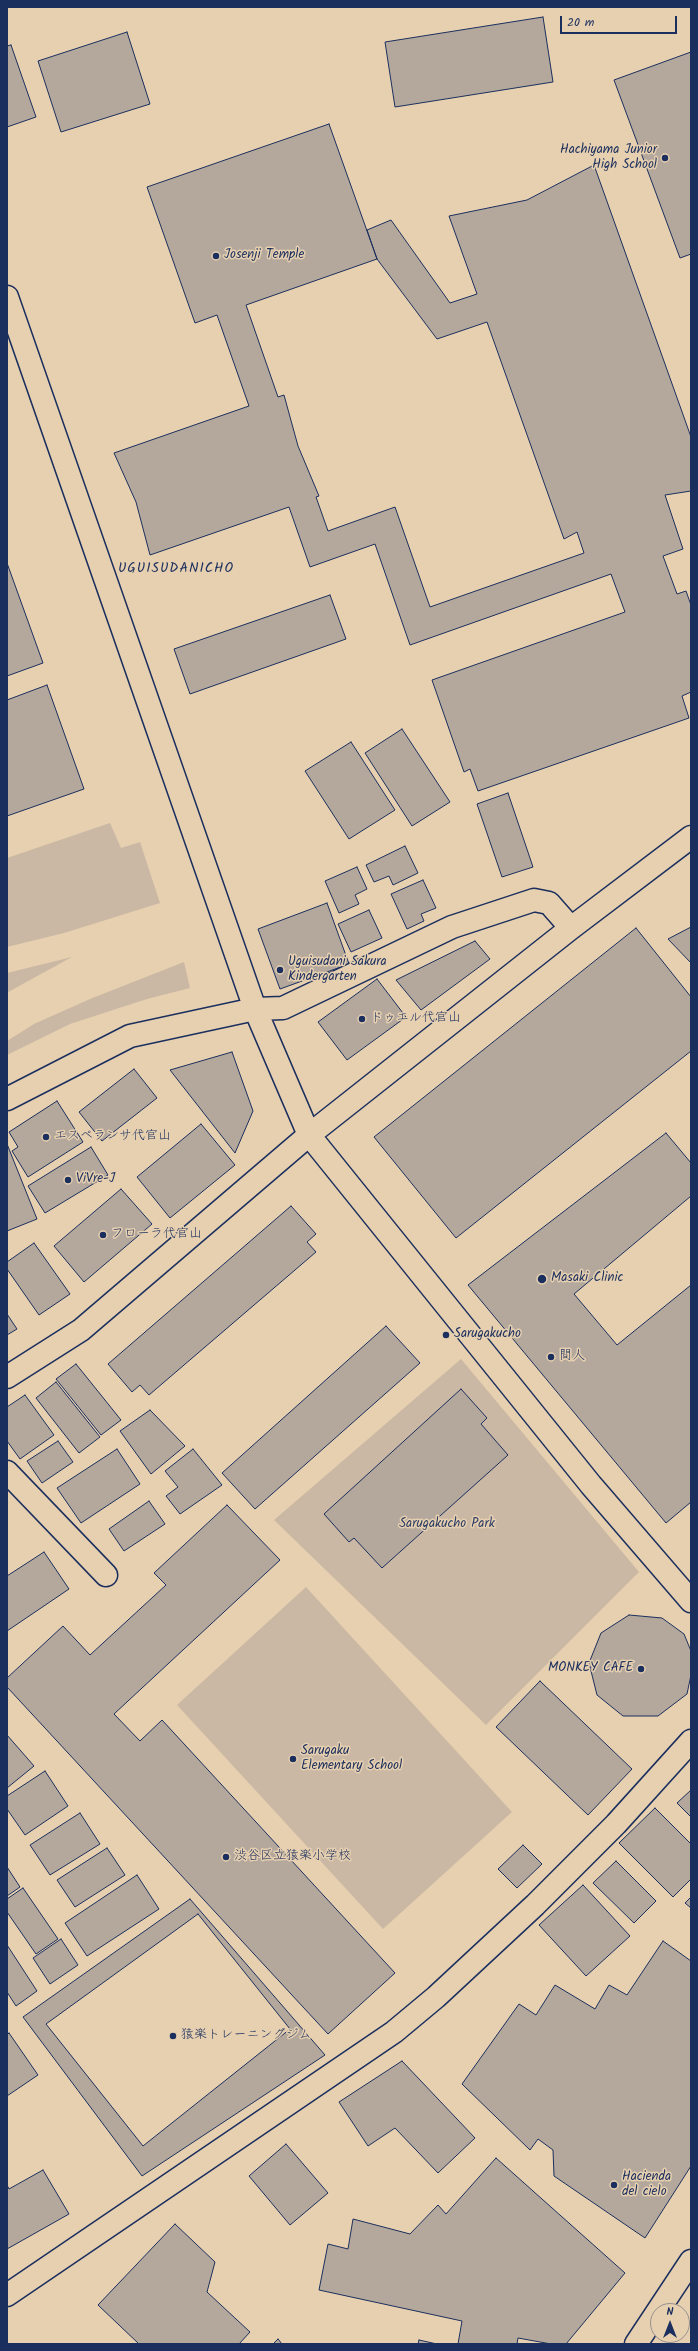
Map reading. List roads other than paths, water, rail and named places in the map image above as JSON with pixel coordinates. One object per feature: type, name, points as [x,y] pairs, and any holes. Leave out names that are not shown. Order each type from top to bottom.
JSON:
[{"type":"street","points":[[7,297],[255,1009],[309,1135],[591,1485],[691,1601]]},
{"type":"street","points":[[7,1377],[81,1330],[309,1135],[571,928],[663,860],[691,837]]},
{"type":"street","points":[[663,860],[691,850]]},
{"type":"street","points":[[7,1099],[130,1036],[255,1009],[283,1008],[452,927],[534,900],[549,903],[571,928]]},
{"type":"street","points":[[7,1472],[106,1574]]},
{"type":"street","points":[[7,2295],[394,2032],[436,1997],[535,1905],[616,1824],[691,1741]]},
{"type":"street","points":[[636,2344],[691,2261]]},
{"type":"place","name":"Hachiyama Junior High School","points":[[665,158]]},
{"type":"place","name":"Josenji Temple","points":[[216,256]]},
{"type":"place","name":"Uguisudani Sakura Kindergarten","points":[[280,970]]},
{"type":"place","name":"ドゥエル代官山","points":[[362,1019]]},
{"type":"place","name":"エスペランサ代官山","points":[[46,1137]]},
{"type":"place","name":"ViVre-J","points":[[68,1180]]},
{"type":"place","name":"フローラ代官山","points":[[103,1235]]},
{"type":"place","name":"Masaki Clinic","points":[[542,1279]]},
{"type":"place","name":"Sarugakucho","points":[[446,1335]]},
{"type":"place","name":"間人","points":[[551,1357]]},
{"type":"place","name":"MONKEY CAFE","points":[[641,1669]]},
{"type":"place","name":"Sarugaku Elementary School","points":[[293,1759]]},
{"type":"place","name":"渋谷区立猿楽小学校","points":[[226,1857]]},
{"type":"place","name":"猿楽トレーニングジム","points":[[173,2036]]},
{"type":"place","name":"Hacienda del cielo","points":[[614,2185]]},
{"type":"district","name":"UGUISUDANICHO","points":[[176,570]]},
{"type":"park label","name":"Sarugakucho Park","points":[[447,1525]]}]
